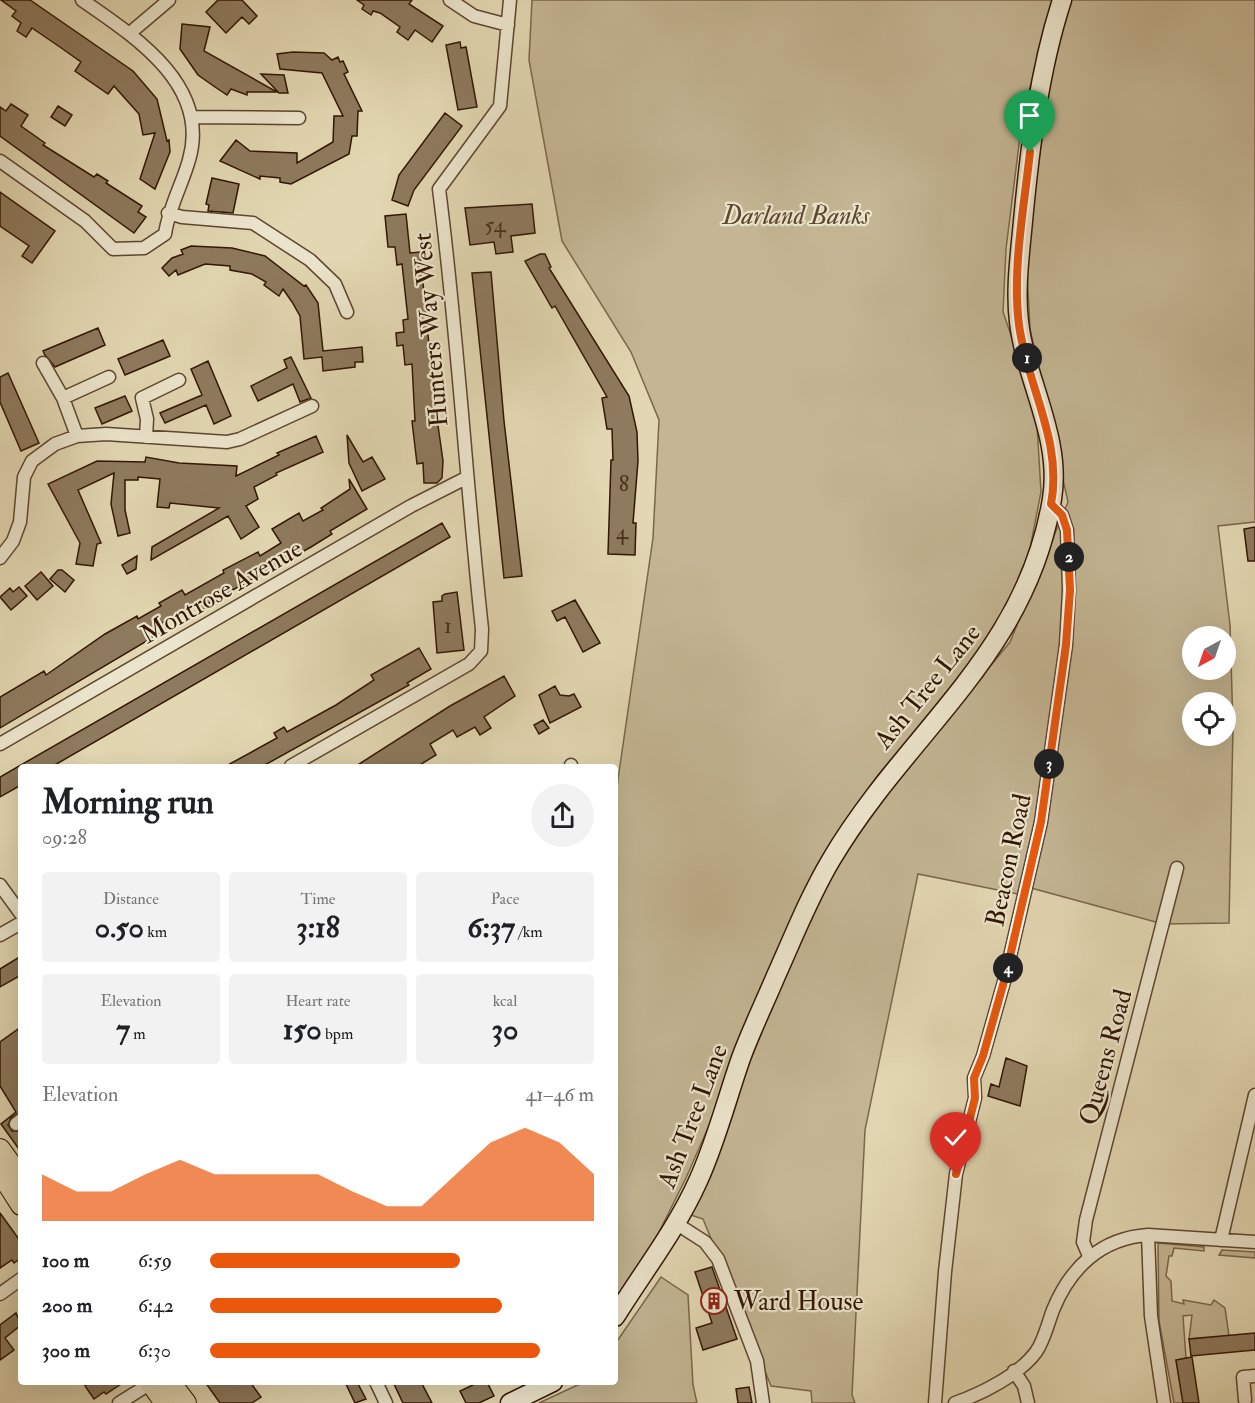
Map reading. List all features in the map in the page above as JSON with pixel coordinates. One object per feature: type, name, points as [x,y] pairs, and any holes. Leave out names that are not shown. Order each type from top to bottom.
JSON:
[{"type":"main road","points":[[0,1149],[18,1174]]},
{"type":"main road","points":[[0,1172],[18,1200]]},
{"type":"main road","points":[[158,1385],[165,1403]]},
{"type":"main road","points":[[161,1385],[186,1403]]},
{"type":"street","points":[[0,161],[85,221],[112,249],[144,248],[165,234],[168,213],[190,158],[190,117],[180,90],[169,71],[153,52],[82,0]]},
{"type":"street","points":[[130,33],[169,0]]},
{"type":"street","points":[[450,0],[474,16],[508,25]]},
{"type":"street","name":"Hunters Way West","points":[[294,764],[469,664],[481,650],[482,629],[466,478],[450,269],[439,189],[500,106],[510,0]]},
{"type":"street","name":"Ash Tree Lane","points":[[618,1312],[676,1224],[699,1179],[743,1052],[796,930],[831,860],[892,771],[970,681],[998,640],[1029,581],[1051,504],[1053,472],[1049,433],[1020,335],[1017,291],[1030,152],[1050,38],[1062,0]]},
{"type":"street","points":[[190,117],[299,118]]},
{"type":"street","points":[[168,213],[182,217],[253,223],[310,260],[335,284],[347,312]]},
{"type":"street","points":[[44,363],[63,398],[77,436]]},
{"type":"street","points":[[63,398],[109,377]]},
{"type":"street","points":[[146,437],[147,419],[142,398],[179,380]]},
{"type":"street","points":[[0,558],[13,542],[20,522],[24,477],[32,461],[54,444],[77,436],[106,434],[227,442],[240,439],[312,406]]},
{"type":"street","name":"Montrose Avenue","points":[[0,744],[411,506],[466,478]]},
{"type":"street","name":"Beacon Road","points":[[935,1402],[945,1272],[956,1174],[975,1098],[974,1078],[983,1056],[1005,978],[1041,822],[1066,645],[1070,590],[1067,530],[1062,515],[1051,504]]},
{"type":"street","name":"Queens Road","points":[[1089,1256],[1083,1242],[1086,1220],[1176,868]]},
{"type":"street","points":[[0,885],[18,910]]},
{"type":"street","points":[[0,935],[18,924]]},
{"type":"street","points":[[1221,1240],[1255,1095]]},
{"type":"street","points":[[676,1224],[705,1242],[718,1259],[757,1361],[763,1403]]},
{"type":"street","points":[[1148,1234],[1151,1316],[1164,1403]]},
{"type":"street","points":[[955,1403],[1014,1371],[1037,1351],[1062,1292],[1074,1272],[1089,1256],[1125,1239],[1148,1234],[1255,1242]]},
{"type":"street","points":[[0,1294],[18,1281]]},
{"type":"street","points":[[1014,1371],[1024,1386],[1028,1403]]},
{"type":"street","points":[[1245,1400],[1243,1377],[1255,1376]]},
{"type":"street","points":[[119,1403],[152,1385]]},
{"type":"street","points":[[377,1385],[386,1403]]},
{"type":"street","points":[[510,1403],[543,1385]]},
{"type":"street","points":[[935,1402],[950,1403]]},
{"type":"green space","name":"Darland Banks","points":[[532,0],[1055,0],[1023,112],[1006,249],[1003,312],[1036,408],[1041,492],[1026,569],[987,645],[878,775],[838,831],[686,1178],[656,1238],[618,1295],[618,779],[653,538],[659,420],[631,352],[562,241],[529,60]]},
{"type":"green space","points":[[1069,0],[1255,0],[1255,522],[1218,526],[1230,626],[1182,626],[1182,680],[1232,680],[1232,692],[1182,692],[1182,746],[1233,746],[1229,923],[1163,924],[1020,885],[1018,894],[918,874],[865,1130],[852,1395],[855,1403],[812,1403],[811,1391],[771,1386],[703,1219],[691,1215],[796,930],[831,860],[1010,642],[1068,502],[1030,329],[1026,253],[1053,60]]},
{"type":"green space","points":[[1158,1243],[1204,1247],[1204,1251],[1174,1248],[1172,1256],[1169,1256],[1166,1276],[1171,1281],[1172,1301],[1184,1304],[1183,1300],[1211,1305],[1214,1300],[1225,1308],[1229,1336],[1189,1339],[1192,1315],[1183,1316],[1186,1358],[1176,1360],[1183,1403],[1174,1403],[1159,1321]]},
{"type":"green space","points":[[1222,1250],[1255,1252],[1255,1258],[1219,1255]]},
{"type":"green space","points":[[661,1277],[688,1295],[693,1385],[697,1403],[539,1403],[578,1385],[618,1385],[618,1340]]},
{"type":"building","points":[[1,0],[30,0],[133,71],[157,99],[167,141],[169,140],[170,152],[155,189],[140,179],[155,133],[143,135],[139,114],[114,86],[108,94],[75,71],[81,62],[32,28],[26,37],[17,31],[21,23],[12,16],[16,11]]},
{"type":"building","points":[[218,0],[242,0],[257,16],[249,24],[242,17],[226,33],[206,12]]},
{"type":"building","points":[[357,0],[412,0],[409,4],[443,26],[432,42],[415,30],[408,40],[397,32],[400,27],[380,13],[373,11],[371,15],[362,9],[364,5]]},
{"type":"building","points":[[182,24],[210,27],[204,51],[277,92],[247,92],[247,95],[231,89],[227,95],[198,75],[180,49]]},
{"type":"building","points":[[460,42],[461,48],[466,47],[477,107],[458,110],[446,45]]},
{"type":"building","points":[[324,53],[332,60],[338,57],[340,62],[343,61],[348,72],[344,74],[362,111],[358,111],[357,136],[352,136],[349,154],[291,184],[280,182],[280,178],[260,176],[260,179],[220,161],[236,140],[250,151],[297,153],[297,163],[333,142],[334,116],[343,116],[322,73],[280,69],[277,54]]},
{"type":"building","points":[[261,74],[284,75],[288,93],[279,93]]},
{"type":"building","points":[[11,104],[28,115],[21,126],[45,143],[43,145],[94,177],[97,174],[108,181],[106,183],[142,206],[138,212],[146,217],[134,233],[0,136],[0,107],[6,111]]},
{"type":"building","points":[[58,106],[72,115],[65,126],[51,117]]},
{"type":"building","points":[[445,113],[462,126],[414,190],[408,206],[392,200],[399,175]]},
{"type":"building","points":[[212,178],[239,184],[233,213],[208,211],[209,205],[206,204]]},
{"type":"building","points":[[0,192],[55,231],[32,263],[22,256],[29,246],[0,226]]},
{"type":"building","points":[[532,204],[535,233],[511,236],[513,252],[496,254],[494,242],[470,245],[465,208]]},
{"type":"building","points":[[406,214],[410,253],[420,252],[434,397],[443,461],[442,478],[437,483],[424,483],[423,463],[417,464],[412,421],[415,421],[412,364],[405,365],[403,345],[397,346],[396,333],[404,332],[403,320],[408,319],[402,264],[397,265],[395,247],[388,247],[385,216]]},
{"type":"building","points":[[191,246],[232,248],[265,256],[304,286],[306,285],[318,303],[323,351],[362,347],[363,362],[355,362],[355,367],[323,371],[322,357],[304,359],[300,316],[292,302],[283,289],[279,296],[264,285],[266,282],[252,274],[230,270],[230,266],[205,264],[178,275],[176,270],[169,276],[162,268],[172,258],[183,254],[181,250]]},
{"type":"building","points":[[545,254],[551,267],[549,268],[629,396],[637,432],[638,461],[633,523],[636,523],[635,555],[608,554],[611,460],[613,460],[612,429],[607,429],[602,398],[607,397],[555,306],[552,308],[525,261]]},
{"type":"building","points":[[491,272],[504,421],[522,576],[504,578],[472,273]]},
{"type":"building","points":[[98,328],[105,345],[55,367],[43,351]]},
{"type":"building","points":[[163,340],[170,356],[125,375],[118,359]]},
{"type":"building","points":[[291,357],[311,398],[300,402],[293,384],[258,401],[251,386],[287,368],[284,360]]},
{"type":"building","points":[[208,361],[231,416],[214,424],[206,405],[165,423],[160,413],[202,395],[191,369]]},
{"type":"building","points":[[8,373],[39,443],[21,451],[0,402],[0,377]]},
{"type":"building","points":[[125,396],[132,411],[102,424],[95,408]]},
{"type":"building","points":[[347,435],[363,462],[372,457],[385,479],[362,491],[349,463]]},
{"type":"building","points":[[316,436],[323,452],[276,473],[277,475],[254,487],[258,499],[246,506],[259,527],[241,539],[228,516],[151,560],[152,547],[219,508],[170,503],[169,508],[157,507],[160,479],[138,477],[138,480],[125,480],[125,510],[130,533],[118,536],[111,504],[114,473],[78,490],[101,543],[97,544],[93,566],[76,564],[80,543],[48,484],[97,461],[145,462],[146,457],[179,463],[237,466],[236,476],[279,455],[277,453]]},
{"type":"building","points":[[349,479],[367,509],[330,531],[332,534],[209,603],[211,606],[199,611],[195,604],[163,622],[167,629],[0,728],[0,697],[44,671],[46,675],[105,634],[161,606],[159,603],[182,590],[185,595],[224,573],[223,570],[258,552],[260,556],[281,543],[272,529],[299,513],[303,521],[323,510],[321,508],[350,489]]},
{"type":"building","points":[[442,523],[450,537],[56,764],[23,764]]},
{"type":"building","points":[[1255,527],[1255,561],[1248,561],[1244,529]]},
{"type":"building","points":[[137,556],[136,569],[127,574],[122,565]]},
{"type":"building","points":[[58,570],[62,570],[74,580],[65,592],[50,579]]},
{"type":"building","points":[[41,572],[53,586],[37,600],[25,586]]},
{"type":"building","points":[[19,587],[27,596],[11,610],[0,597],[10,588],[13,592]]},
{"type":"building","points":[[457,592],[464,650],[437,653],[433,602],[442,601],[442,596],[445,594]]},
{"type":"building","points":[[575,600],[600,643],[583,652],[565,617],[557,621],[552,611]]},
{"type":"building","points":[[419,648],[431,669],[407,683],[409,685],[267,764],[230,764],[277,738],[274,733],[284,727],[287,732],[336,705],[374,680],[371,675]]},
{"type":"building","points":[[504,676],[515,696],[484,717],[491,728],[480,735],[475,727],[457,737],[453,730],[430,744],[436,755],[421,764],[359,764],[450,706]]},
{"type":"building","points":[[555,686],[560,695],[574,694],[581,707],[550,723],[539,695]]},
{"type":"building","points":[[543,720],[549,728],[539,734],[534,725]]},
{"type":"building","points":[[18,767],[18,787],[0,797],[0,777]]},
{"type":"building","points":[[18,958],[18,977],[0,987],[0,969]]},
{"type":"building","points":[[18,1029],[18,1114],[11,1118],[8,1125],[12,1131],[18,1131],[18,1148],[1,1124],[16,1112],[0,1086],[0,1042]]},
{"type":"building","points":[[1006,1058],[1027,1066],[1020,1106],[988,1096],[991,1084],[999,1087]]},
{"type":"building","points":[[0,1213],[18,1238],[18,1260],[14,1263],[12,1260],[0,1268]]},
{"type":"building","name":"Ward House","points":[[712,1267],[737,1339],[703,1350],[696,1328],[712,1323],[695,1272]]},
{"type":"building","points":[[16,1313],[18,1327],[5,1338],[14,1350],[0,1360],[0,1325]]},
{"type":"building","points":[[1255,1333],[1255,1350],[1191,1356],[1189,1339]]},
{"type":"building","points":[[1192,1357],[1199,1403],[1183,1403],[1176,1360]]},
{"type":"building","points":[[86,1385],[120,1385],[94,1399]]},
{"type":"building","points":[[207,1385],[252,1385],[261,1397],[252,1403],[220,1403]]},
{"type":"building","points":[[346,1385],[359,1385],[366,1399],[355,1403]]},
{"type":"building","points":[[394,1385],[423,1385],[432,1403],[403,1403]]},
{"type":"building","points":[[473,1385],[488,1385],[494,1396],[479,1403],[466,1403],[460,1391]]},
{"type":"building","points":[[749,1387],[752,1403],[738,1403],[736,1389]]},
{"type":"place","name":"Ward House","points":[[714,1301]]},
{"type":"route","points":[[956,1174],[975,1098],[974,1078],[983,1056],[1005,978],[1041,822],[1066,645],[1070,590],[1067,530],[1062,515],[1051,504],[1053,472],[1049,433],[1023,348],[1017,307],[1030,152]]}]
